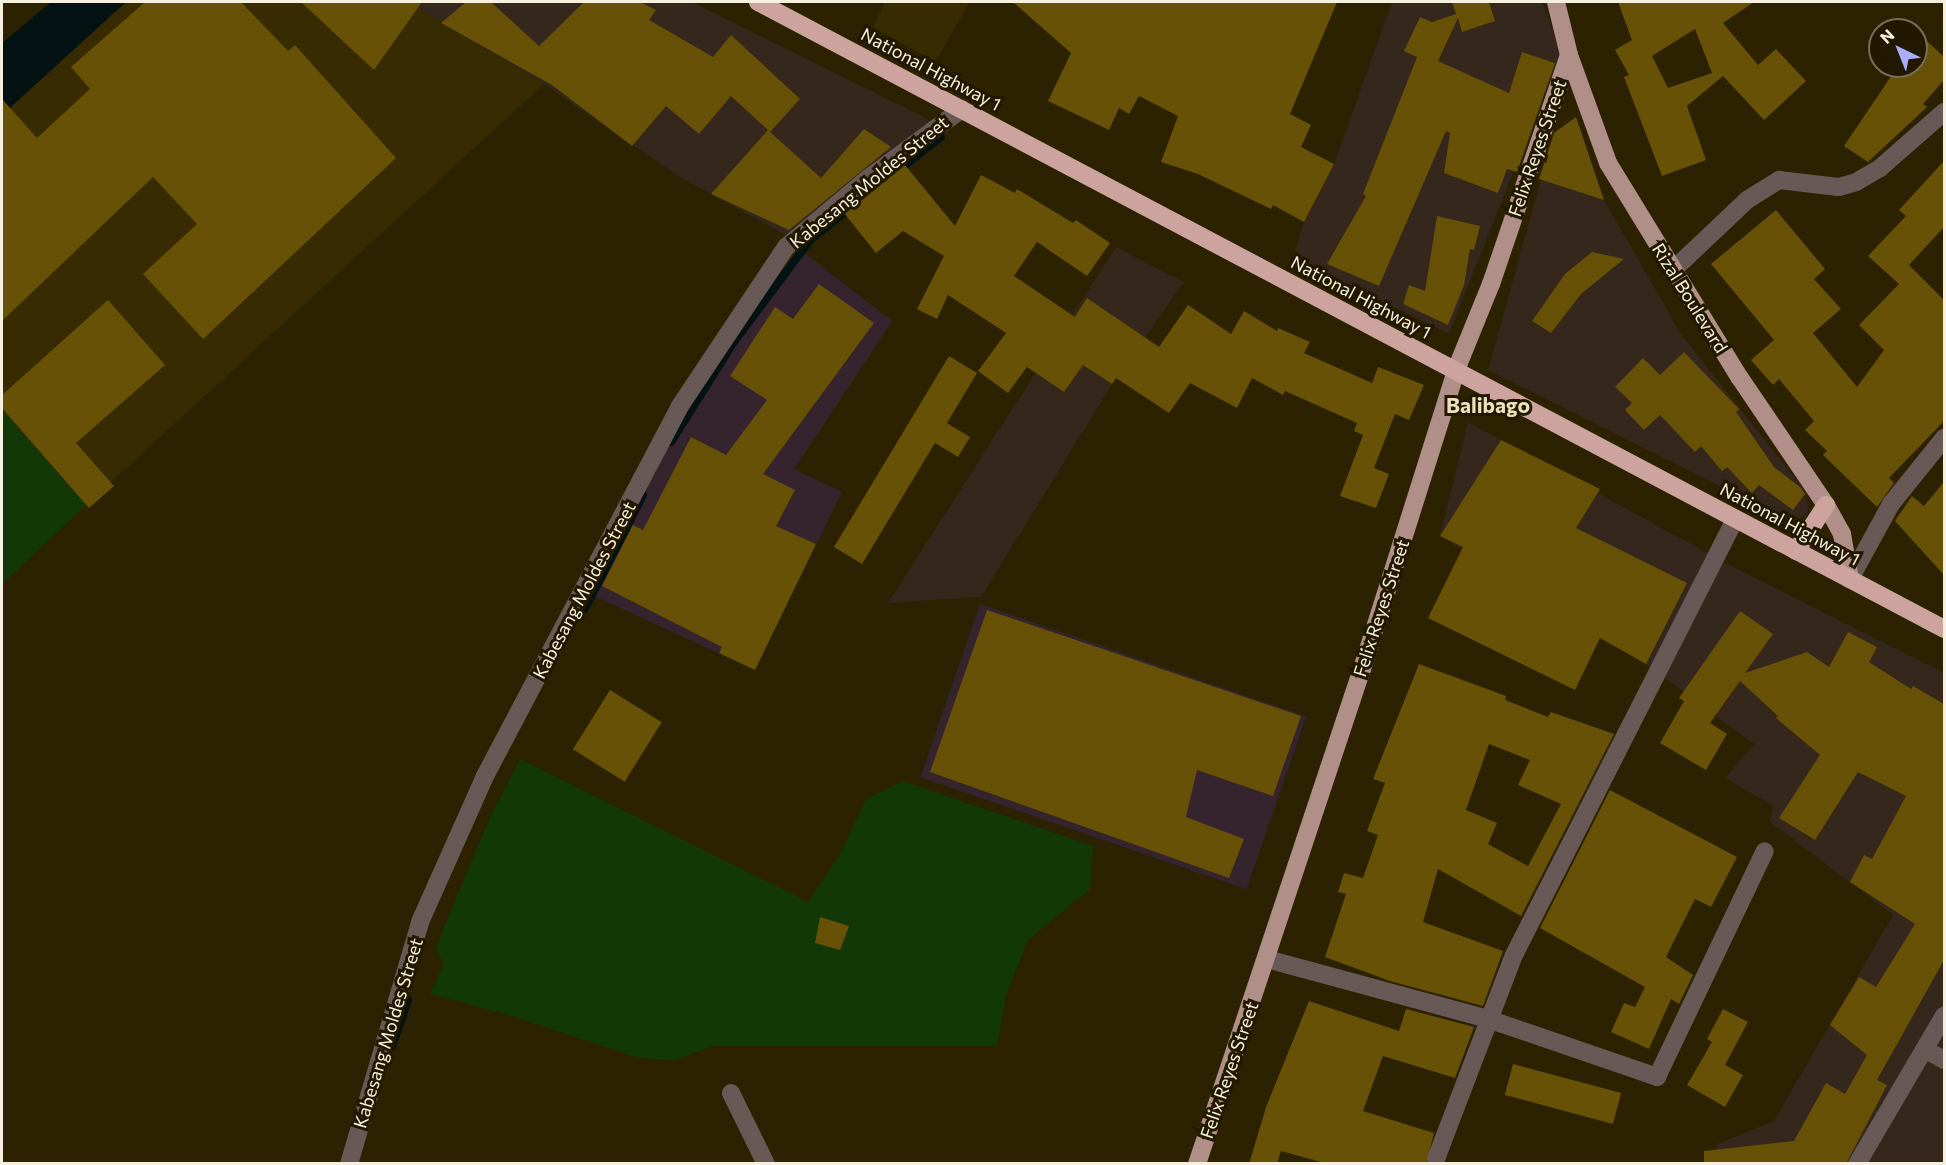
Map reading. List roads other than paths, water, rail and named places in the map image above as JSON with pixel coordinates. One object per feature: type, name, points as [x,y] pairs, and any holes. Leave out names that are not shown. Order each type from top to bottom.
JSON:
[{"type":"highway","name":"National Highway 1","points":[[758,2],[1944,629]]},
{"type":"highway","points":[[1796,551],[1826,505]]},
{"type":"main road","name":"Rizal Boulevard","points":[[1556,2],[1569,55],[1608,163],[1672,271],[1826,505],[1842,534],[1850,579]]},
{"type":"main road","name":"Felix Reyes Street","points":[[1197,1164],[1267,959],[1456,370],[1491,284],[1569,55]]},
{"type":"street","name":"Kabesang Moldes Street","points":[[349,1164],[420,922],[485,776],[680,406],[786,248],[867,179],[962,109]]},
{"type":"street","points":[[1672,271],[1747,200],[1779,180],[1839,187],[1856,182],[1880,168],[1944,112]]},
{"type":"street","points":[[1850,579],[1891,504],[1944,438]]},
{"type":"street","points":[[1436,1159],[1514,956],[1735,520]]},
{"type":"street","points":[[1267,959],[1488,1019],[1657,1077],[1765,851]]},
{"type":"street","points":[[1857,1164],[1944,1016]]},
{"type":"street","points":[[1926,1050],[1944,1060]]},
{"type":"street","points":[[731,1093],[766,1164]]},
{"type":"waterway","points":[[671,442],[734,342],[811,239],[941,137]]},
{"type":"waterway","points":[[585,609],[643,495]]},
{"type":"waterway","points":[[392,1047],[408,1000]]},
{"type":"district","name":"Balibago","points":[[1488,405]]}]
